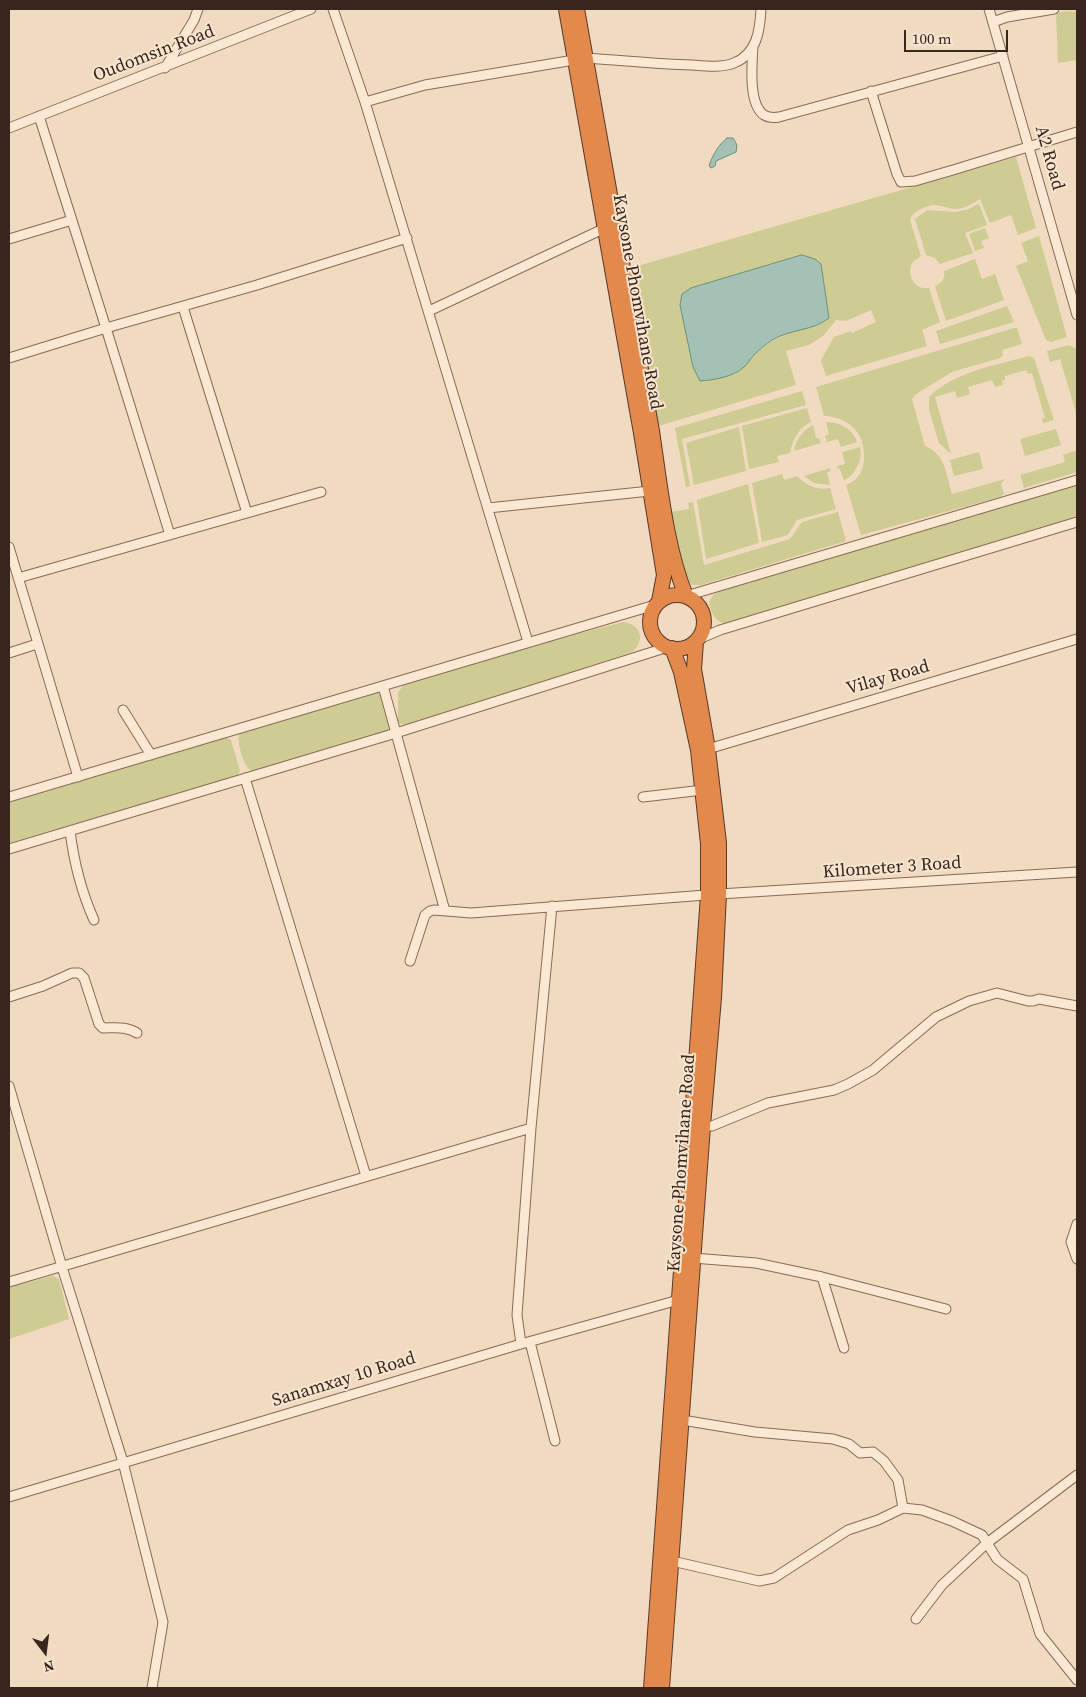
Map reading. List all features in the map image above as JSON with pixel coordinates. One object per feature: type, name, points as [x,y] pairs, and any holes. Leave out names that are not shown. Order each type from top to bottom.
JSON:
[{"type":"highway","name":"Kaysone Phomvihane Road","points":[[566,9],[580,59],[652,431],[655,498],[664,575],[657,603]]},
{"type":"highway","name":"Kaysone Phomvihane Road","points":[[577,9],[580,59],[604,228],[641,433],[655,498],[676,572],[686,596]]},
{"type":"highway","points":[[672,595],[686,596],[698,604],[705,624],[697,640],[687,647],[670,648],[659,642],[651,630],[650,620],[657,603],[672,595]]},
{"type":"highway","name":"Kaysone Phomvihane Road","points":[[651,1688],[684,1299],[719,843],[708,749],[694,669],[697,640]]},
{"type":"highway","name":"Kaysone Phomvihane Road","points":[[670,648],[681,672],[698,750],[714,895]]},
{"type":"highway","name":"Kaysone Phomvihane Road","points":[[662,1688],[682,1420],[684,1299],[693,1258],[702,1126],[704,1046]]},
{"type":"street","points":[[165,68],[194,20],[198,9]]},
{"type":"street","name":"Oudomsin Road","points":[[9,128],[311,9]]},
{"type":"street","points":[[333,9],[365,102],[528,642]]},
{"type":"street","points":[[761,9],[760,27],[753,47],[751,72],[756,100],[761,113],[770,118],[1003,56]]},
{"type":"street","name":"A2 Road","points":[[989,9],[1077,315]]},
{"type":"street","points":[[993,22],[1007,17],[1054,9]]},
{"type":"street","points":[[365,102],[425,85],[580,59],[678,65],[725,65],[739,60],[753,47]]},
{"type":"street","points":[[871,91],[901,182],[953,170],[1077,132]]},
{"type":"street","points":[[39,116],[170,536]]},
{"type":"street","points":[[9,239],[72,220]]},
{"type":"street","points":[[429,311],[604,228]]},
{"type":"street","points":[[9,358],[106,328],[183,307],[406,238]]},
{"type":"street","points":[[183,307],[247,513]]},
{"type":"street","points":[[686,596],[1077,480]]},
{"type":"street","points":[[18,578],[321,492]]},
{"type":"street","points":[[488,508],[655,498]]},
{"type":"street","points":[[697,640],[720,630],[1077,522]]},
{"type":"street","points":[[9,547],[78,777]]},
{"type":"street","points":[[9,797],[657,603]]},
{"type":"street","name":"Vilay Road","points":[[708,749],[1077,639]]},
{"type":"street","points":[[9,653],[38,644]]},
{"type":"street","points":[[9,849],[396,733],[670,648]]},
{"type":"street","points":[[383,686],[445,911],[434,910],[427,912],[410,961]]},
{"type":"street","points":[[123,710],[151,755]]},
{"type":"street","points":[[245,778],[366,1176]]},
{"type":"street","points":[[642,797],[703,790]]},
{"type":"street","points":[[70,831],[74,863],[84,897],[94,920]]},
{"type":"street","name":"Kilometer 3 Road","points":[[445,911],[471,913],[714,895],[1077,872]]},
{"type":"street","points":[[552,906],[531,1128],[517,1315],[555,1440]]},
{"type":"street","points":[[9,997],[43,986],[72,973],[80,973],[84,978],[99,1024],[103,1028],[121,1027],[131,1029],[137,1033]]},
{"type":"street","points":[[702,1126],[712,1126],[768,1103],[834,1090],[848,1084],[872,1070],[936,1017],[969,1001],[998,993],[1028,1001],[1039,999],[1077,1006]]},
{"type":"street","points":[[9,1086],[62,1267],[123,1462],[163,1622],[152,1688]]},
{"type":"street","points":[[9,1282],[531,1128]]},
{"type":"street","points":[[1077,1224],[1071,1242],[1077,1259]]},
{"type":"street","points":[[693,1258],[756,1263],[822,1277],[946,1309]]},
{"type":"street","points":[[822,1277],[844,1348]]},
{"type":"street","name":"Sanamxay 10 Road","points":[[9,1497],[525,1343],[684,1299]]},
{"type":"street","points":[[682,1420],[756,1432],[833,1439],[849,1444],[860,1453],[873,1452],[884,1461],[898,1480],[903,1508]]},
{"type":"street","points":[[916,1619],[942,1585],[987,1543],[1077,1475]]},
{"type":"street","points":[[672,1561],[759,1581],[774,1578],[848,1530],[878,1520],[903,1508],[922,1510],[982,1535],[997,1559],[1024,1579],[1040,1634],[1077,1680]]},
{"type":"shaded area","points":[[1066,11],[1077,12],[1077,60],[1058,63],[1056,13]]},
{"type":"shaded area","points":[[727,138],[733,138],[737,145],[736,152],[716,161],[715,166],[711,168],[709,166],[714,154]]},
{"type":"shaded area","points":[[1016,157],[1036,228],[1018,235],[1011,215],[990,223],[980,199],[960,208],[954,209],[933,205],[919,210],[913,214],[910,220],[921,256],[911,265],[910,274],[914,283],[918,286],[929,288],[940,322],[922,330],[927,346],[826,376],[821,360],[834,337],[851,331],[852,333],[876,322],[871,310],[846,321],[836,320],[823,336],[809,345],[786,351],[796,385],[655,427],[627,269]],"holes":[[[821,264],[829,318],[770,342],[758,351],[743,368]]]},
{"type":"shaded area","points":[[978,204],[987,225],[965,233],[973,253],[940,264],[935,258],[926,255],[916,218],[928,210],[956,212],[969,209]]},
{"type":"shaded area","points":[[985,228],[989,238],[981,241],[984,248],[975,251],[969,234]]},
{"type":"shaded area","points":[[1039,236],[1067,337],[1051,342],[1046,340],[1016,266],[1028,261],[1021,243]]},
{"type":"shaded area","points":[[802,255],[815,259],[821,264],[829,318],[816,325],[779,336],[772,340],[756,353],[745,366],[729,376],[700,381],[693,367],[680,305],[682,294],[691,288]]},
{"type":"shaded area","points":[[975,259],[982,279],[995,274],[1004,300],[946,321],[935,286],[942,280],[944,271]]},
{"type":"shaded area","points":[[1007,306],[1014,322],[940,344],[936,331]]},
{"type":"shaded area","points":[[1017,328],[1022,344],[1002,350],[1003,355],[1000,358],[952,372],[916,394],[912,399],[925,446],[937,454],[941,460],[952,494],[1005,479],[1001,484],[1004,494],[1000,497],[861,535],[846,485],[854,481],[861,471],[864,454],[861,438],[852,426],[846,422],[824,416],[816,387]]},
{"type":"shaded area","points":[[1069,345],[1077,349],[1077,416],[1060,359],[1050,362],[1047,351]]},
{"type":"shaded area","points":[[1029,356],[1034,358],[1054,420],[1043,423],[1042,419],[1045,418],[1032,373],[1028,374],[1026,370],[1005,376],[1005,380],[1002,381],[1003,385],[995,387],[992,380],[968,387],[970,394],[957,398],[955,391],[935,397],[951,454],[939,443],[929,410],[929,397],[939,388],[963,375]]},
{"type":"shaded area","points":[[802,391],[806,405],[682,439],[690,486],[686,487],[675,428]]},
{"type":"shaded area","points":[[807,408],[811,422],[797,434],[792,443],[790,453],[777,456],[779,462],[749,469],[742,426]]},
{"type":"shaded area","points":[[826,422],[836,423],[845,427],[852,433],[857,442],[841,447],[838,439],[827,442],[825,436],[829,434]]},
{"type":"shaded area","points":[[813,425],[816,438],[819,438],[821,443],[794,451],[800,436]]},
{"type":"shaded area","points":[[739,427],[746,471],[694,485],[686,443]]},
{"type":"shaded area","points":[[1056,429],[1061,445],[1025,456],[1020,439]]},
{"type":"shaded area","points":[[860,447],[861,452],[857,467],[852,475],[844,481],[837,466],[845,464],[842,452]]},
{"type":"shaded area","points":[[1077,450],[1077,472],[1024,488],[1020,475],[1065,462],[1063,455]]},
{"type":"shaded area","points":[[979,452],[983,469],[954,476],[950,460]]},
{"type":"shaded area","points":[[830,468],[831,471],[827,472],[830,485],[814,483],[804,476]]},
{"type":"shaded area","points":[[782,474],[784,480],[797,476],[812,486],[821,489],[830,488],[836,509],[797,520],[788,535],[762,542],[752,483]]},
{"type":"shaded area","points":[[1077,483],[1077,519],[730,624],[725,624],[718,620],[711,610],[709,602],[713,595],[721,590]]},
{"type":"shaded area","points":[[748,484],[759,543],[706,559],[697,500]]},
{"type":"shaded area","points":[[693,502],[704,565],[790,539],[802,522],[838,512],[846,541],[701,585],[693,585],[683,578],[671,512],[689,509],[688,503]]},
{"type":"shaded area","points":[[623,622],[634,626],[640,634],[639,643],[632,652],[524,689],[407,725],[398,722],[398,693],[403,685],[512,651]]},
{"type":"shaded area","points":[[377,692],[381,695],[390,727],[387,731],[256,770],[251,771],[248,768],[239,747],[240,732]]},
{"type":"shaded area","points":[[226,737],[231,740],[240,771],[237,776],[9,843],[9,800]]},
{"type":"shaded area","points":[[53,1276],[59,1279],[69,1319],[9,1339],[9,1287]]}]
